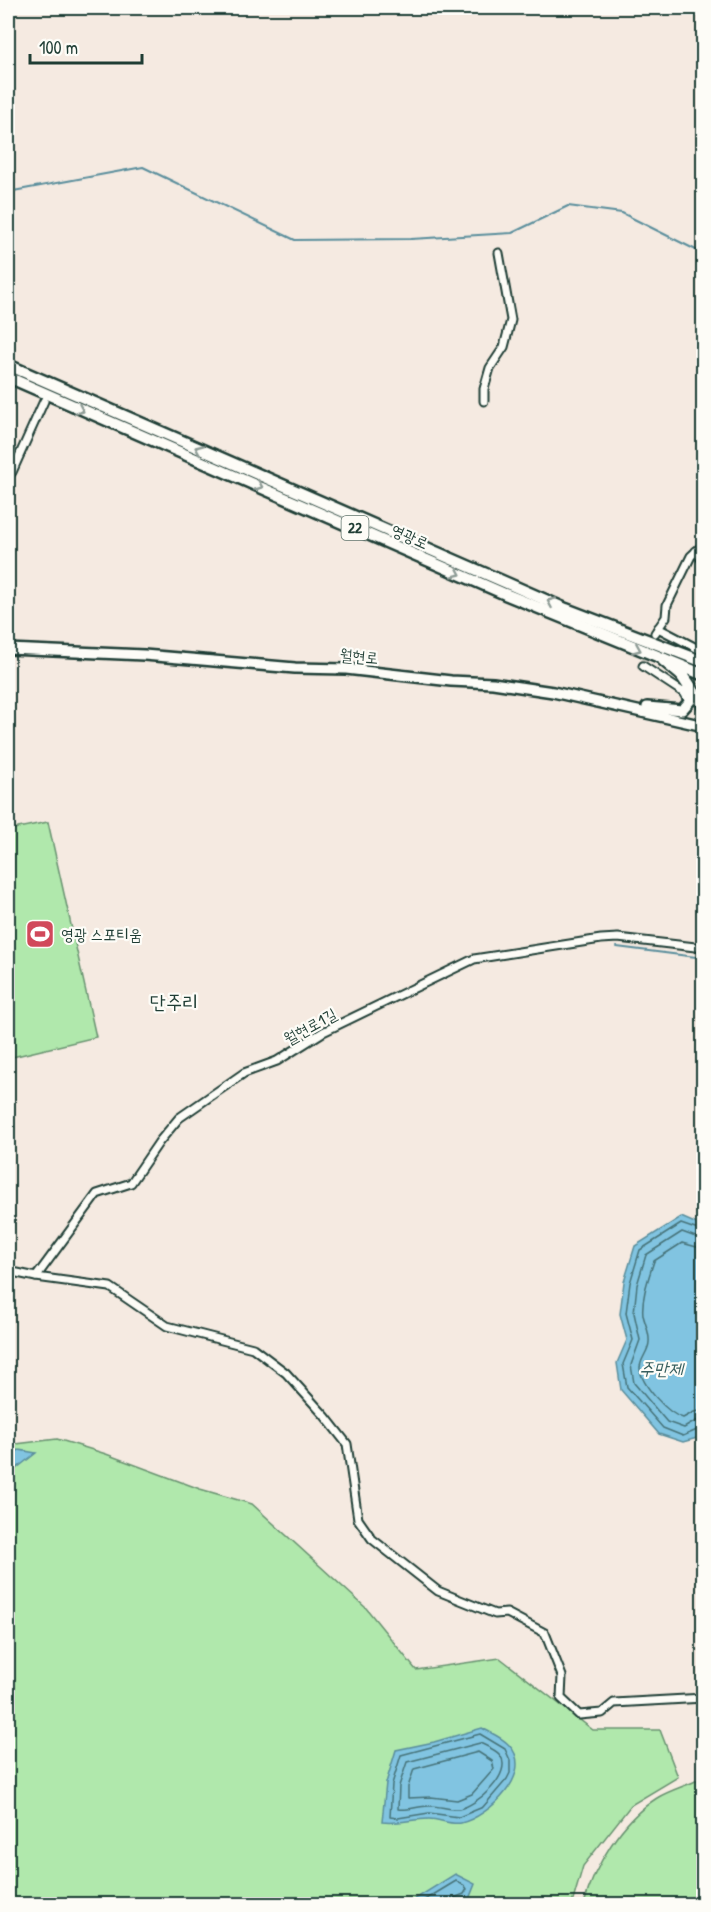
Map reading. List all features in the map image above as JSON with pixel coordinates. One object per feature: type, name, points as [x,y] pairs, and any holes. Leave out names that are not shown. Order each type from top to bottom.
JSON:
[{"type":"highway","points":[[664,660],[682,675],[690,694]]},
{"type":"main road","name":"영광로","points":[[8,365],[566,609],[704,662]]},
{"type":"main road","name":"영광로","points":[[8,377],[505,594],[704,675]]},
{"type":"street","points":[[484,401],[484,389],[490,368],[504,347],[511,320],[499,253]]},
{"type":"street","points":[[8,476],[12,472],[44,401]]},
{"type":"street","points":[[704,544],[691,556],[667,605],[666,617],[656,630],[704,652]]},
{"type":"street","points":[[696,551],[704,563]]},
{"type":"street","name":"월현로","points":[[8,648],[144,655],[296,668],[346,669],[450,681],[493,683],[553,692],[704,726]]},
{"type":"street","points":[[643,666],[690,694],[704,710]]},
{"type":"street","points":[[610,704],[682,710],[690,700],[690,694]]},
{"type":"street","name":"월현로1길","points":[[36,1276],[97,1194],[131,1183],[159,1142],[179,1118],[244,1073],[277,1061],[323,1032],[354,1018],[382,1001],[474,958],[522,950],[618,938],[704,948]]},
{"type":"street","points":[[8,1271],[110,1287],[167,1326],[253,1348],[285,1373],[325,1416],[346,1444],[358,1519],[372,1539],[438,1591],[495,1614],[507,1612],[545,1633],[562,1676],[561,1698],[579,1715],[602,1713],[614,1703],[704,1698]]},
{"type":"green space","name":"영광 스포티움","points":[[48,822],[96,1037],[8,1058],[8,830]]},
{"type":"green space","points":[[57,1439],[106,1454],[200,1489],[252,1504],[366,1608],[416,1670],[500,1658],[593,1730],[660,1730],[678,1777],[631,1805],[583,1866],[572,1904],[8,1904],[8,1445]]},
{"type":"green space","points":[[703,1779],[703,1904],[584,1904],[602,1860],[632,1818],[657,1798]]},
{"type":"water","name":"주만제","points":[[681,1217],[704,1227],[703,1430],[697,1438],[683,1442],[659,1434],[621,1390],[617,1363],[627,1340],[620,1314],[624,1282],[635,1246]]},
{"type":"water","points":[[19,1450],[36,1453],[8,1475],[8,1457]]},
{"type":"water","points":[[482,1728],[506,1742],[516,1756],[517,1768],[513,1780],[495,1803],[484,1812],[461,1823],[429,1819],[382,1822],[386,1783],[396,1750]]},
{"type":"water","points":[[455,1874],[475,1884],[469,1899],[445,1904],[407,1904]]},
{"type":"waterway","points":[[8,192],[143,167],[295,240],[411,239],[512,233],[568,206],[622,213],[704,254]]},
{"type":"waterway","points":[[617,947],[704,958]]},
{"type":"tunnel","points":[[643,666],[653,638]]},
{"type":"place","name":"영광 스포티움","points":[[40,934]]},
{"type":"district","name":"단주리","points":[[174,1002]]}]
